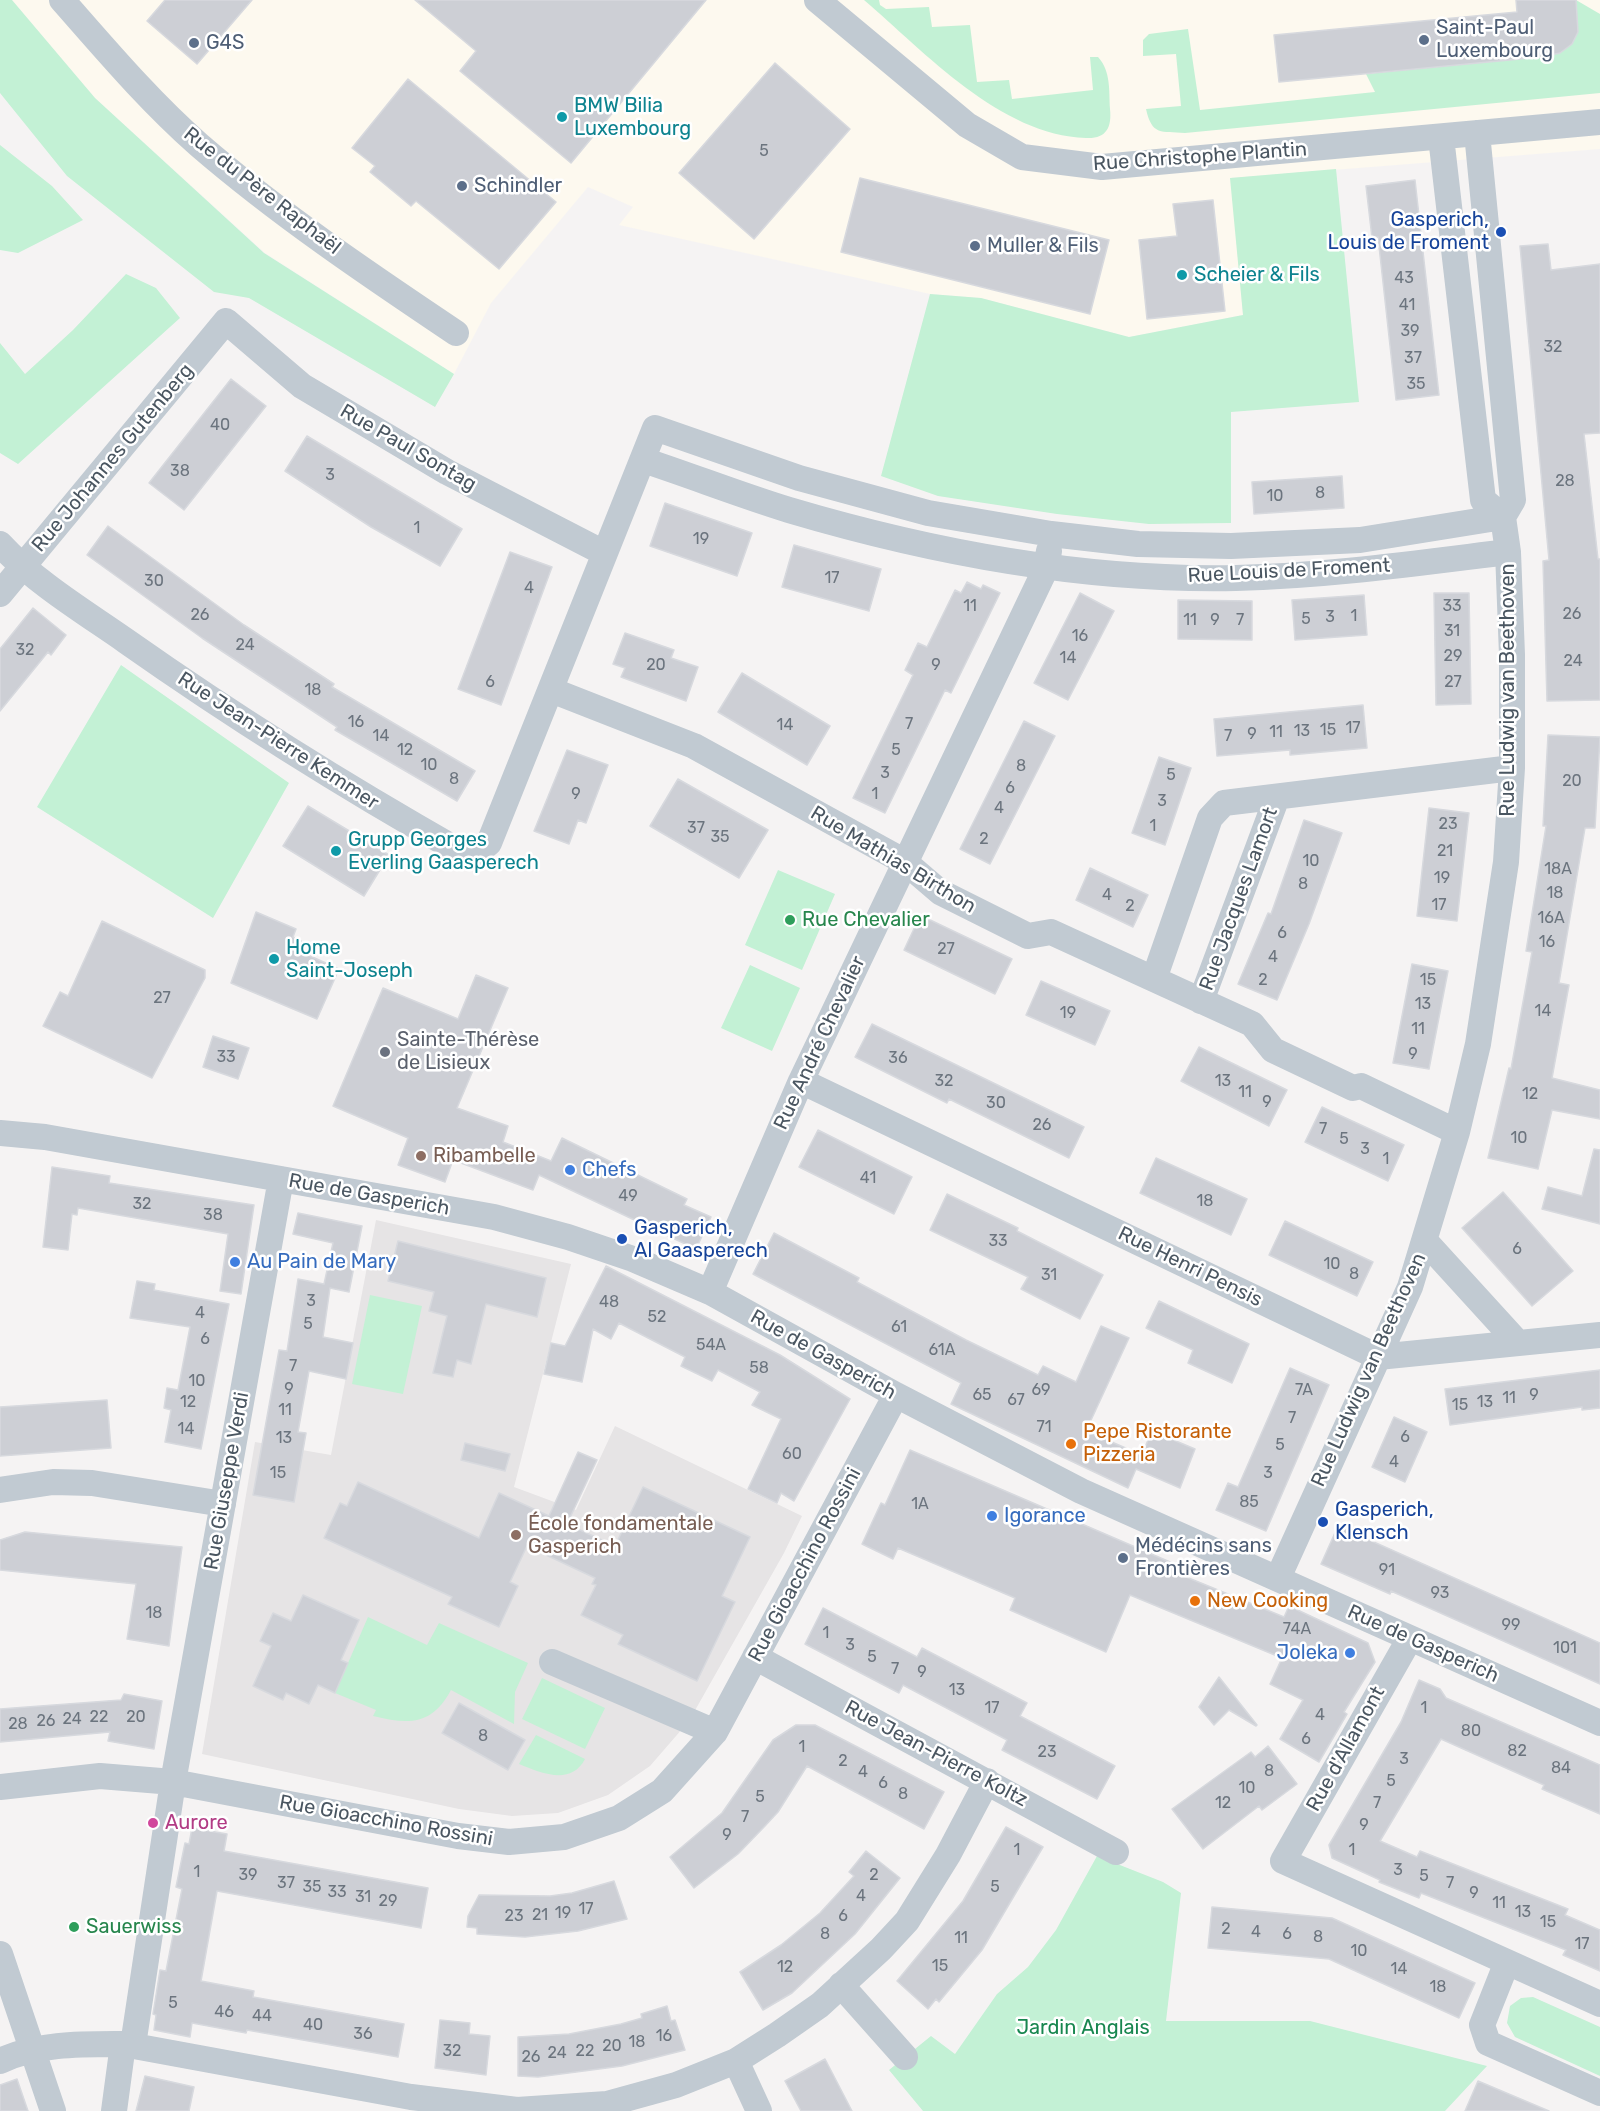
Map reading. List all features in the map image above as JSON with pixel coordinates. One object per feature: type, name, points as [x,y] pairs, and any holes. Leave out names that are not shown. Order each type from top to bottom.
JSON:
[{"type":"street","name":"Rue du Père Raphaël","points":[[62,0],[121,67],[199,145],[370,275],[456,333]]},
{"type":"street","name":"Rue Christophe Plantin","points":[[817,0],[966,125],[1022,157],[1102,167],[1600,122]]},
{"type":"street","name":"Rue Ludwig van Beethoven","points":[[1278,1578],[1410,1287],[1425,1241],[1457,1132],[1478,1044],[1506,862],[1512,768],[1508,552],[1503,517],[1513,500],[1477,134]]},
{"type":"street","points":[[1441,137],[1483,500],[1503,517]]},
{"type":"street","name":"Rue Paul Sontag","points":[[226,321],[302,386],[447,472],[604,553]]},
{"type":"street","name":"Rue Johannes Gutenberg","points":[[0,594],[226,321]]},
{"type":"street","name":"Rue Louis de Froment","points":[[1503,517],[1360,540],[1231,546],[1138,544],[1051,534],[928,513],[799,478],[655,428],[645,454],[788,510],[922,545],[1046,568],[1160,577],[1237,578],[1358,570],[1508,552]]},
{"type":"street","name":"Rue Jean-Pierre Kemmer","points":[[22,567],[176,676],[329,776],[459,851],[476,854],[489,843],[645,454]]},
{"type":"street","points":[[788,510],[799,478]]},
{"type":"street","name":"Rue André Chevalier","points":[[710,1292],[801,1081],[1046,568],[1051,534]]},
{"type":"street","points":[[0,544],[22,567]]},
{"type":"street","name":"Rue Mathias Birthon","points":[[551,690],[694,746],[904,862],[940,892],[1028,936],[1051,932],[1252,1024],[1273,1050],[1353,1088],[1361,1086],[1457,1132]]},
{"type":"street","name":"Rue Jacques Lamort","points":[[1154,979],[1210,818],[1224,803],[1512,768]]},
{"type":"street","name":"Rue Jacques Lamort","points":[[1201,1001],[1277,797]]},
{"type":"street","name":"Rue Henri Pensis","points":[[801,1081],[1378,1357]]},
{"type":"street","name":"Rue de Gasperich","points":[[0,1133],[45,1137],[494,1217],[633,1259],[710,1292],[896,1395],[1081,1491],[1600,1723]]},
{"type":"street","name":"Rue Giuseppe Verdi","points":[[114,2111],[128,2044],[281,1179]]},
{"type":"street","points":[[1425,1241],[1518,1343]]},
{"type":"street","points":[[1378,1357],[1600,1335]]},
{"type":"street","name":"Rue Gioacchino Rossini","points":[[0,1787],[100,1776],[173,1782],[458,1836],[509,1842],[564,1837],[619,1818],[662,1791],[714,1732],[896,1395]]},
{"type":"street","points":[[0,1490],[53,1482],[92,1483],[223,1504]]},
{"type":"street","name":"Rue d'Allamont","points":[[1410,1638],[1283,1861],[1507,1962]]},
{"type":"street","name":"Rue Jean-Pierre Koltz","points":[[755,1657],[1116,1852]]},
{"type":"street","points":[[552,1662],[714,1732]]},
{"type":"street","points":[[0,2061],[13,2055],[81,2044],[128,2044],[411,2097],[518,2110],[607,2104],[676,2085],[736,2061],[820,2005],[907,1921],[948,1855],[987,1781]]},
{"type":"street","points":[[0,1954],[53,2111]]},
{"type":"street","points":[[1600,2004],[1507,1962],[1482,2025],[1488,2043],[1600,2093]]},
{"type":"street","points":[[841,1985],[905,2057]]},
{"type":"street","points":[[736,2061],[759,2111]]},
{"type":"shaded area","points":[[12,0],[1600,0],[1600,149],[1231,178],[1243,315],[1129,337],[981,298],[930,294],[619,225],[633,207],[588,187],[491,303],[454,374],[265,253],[95,98]]},
{"type":"shaded area","name":"École fondamentale Gasperich","points":[[376,1220],[571,1264],[514,1487],[576,1510],[615,1426],[802,1516],[784,1553],[689,1721],[650,1766],[608,1795],[558,1813],[512,1816],[459,1809],[202,1754],[255,1442],[331,1455]]},
{"type":"green space","points":[[0,0],[12,0],[95,98],[264,253],[454,374],[435,407],[249,298],[214,292],[67,176],[0,93]]},
{"type":"green space","points":[[864,0],[879,0],[880,5],[886,9],[929,7],[932,27],[970,25],[977,82],[1009,80],[1012,99],[1093,90],[1090,57],[1098,57],[1105,68],[1108,82],[1109,127],[1098,137],[1086,138],[1054,133],[1024,123],[994,107],[966,88]]},
{"type":"green space","points":[[1576,0],[1600,14],[1600,93],[1185,133],[1159,130],[1151,124],[1148,118],[1146,109],[1181,106],[1176,54],[1143,56],[1143,40],[1149,34],[1188,29],[1200,110],[1375,92],[1366,74],[1541,57],[1560,53],[1578,32]]},
{"type":"green space","points":[[0,145],[52,186],[83,220],[18,253],[0,250]]},
{"type":"green space","points":[[1336,169],[1359,402],[1231,412],[1231,523],[1149,524],[1057,514],[938,496],[881,476],[930,294],[981,298],[1129,337],[1243,315],[1230,178]]},
{"type":"green space","points":[[126,274],[156,288],[180,318],[18,464],[0,453],[0,343],[25,374],[73,330]]},
{"type":"green space","points":[[121,665],[289,783],[213,918],[37,807]]},
{"type":"green space","name":"Rue Chevalier","points":[[778,870],[835,894],[802,970],[745,945]]},
{"type":"green space","name":"Rue Chevalier","points":[[750,965],[800,988],[772,1051],[721,1028]]},
{"type":"green space","points":[[370,1295],[422,1306],[403,1394],[352,1384]]},
{"type":"green space","points":[[368,1617],[427,1645],[439,1623],[528,1663],[515,1692],[514,1724],[451,1690],[444,1702],[428,1716],[409,1721],[373,1716],[376,1710],[335,1693]]},
{"type":"green space","points":[[542,1678],[605,1708],[585,1749],[522,1719]]},
{"type":"green space","points":[[536,1735],[585,1759],[579,1767],[564,1775],[537,1771],[519,1764]]},
{"type":"green space","name":"Jardin Anglais","points":[[1097,1856],[1163,1882],[1181,1893],[1166,2021],[1310,2021],[1487,2066],[1445,2111],[923,2111],[889,2070],[931,2036],[955,2054],[997,1994],[1028,1967],[1056,1930]]},
{"type":"green space","points":[[1533,1997],[1600,2027],[1600,2076],[1515,2037],[1507,2023],[1510,2006],[1521,1998]]},
{"type":"building","name":"G4S","points":[[165,0],[252,0],[197,64],[147,21]]},
{"type":"building","name":"BMW Bilia Luxembourg","points":[[415,0],[706,0],[571,163],[460,71],[476,51]]},
{"type":"building","name":"Saint-Paul Luxembourg","points":[[1516,0],[1576,0],[1578,32],[1572,44],[1560,53],[1541,57],[1279,82],[1274,35],[1517,12]]},
{"type":"building","points":[[775,63],[850,129],[754,239],[679,173]]},
{"type":"building","name":"Schindler","points":[[408,79],[556,202],[499,269],[416,201],[411,206],[370,172],[375,166],[352,148]]},
{"type":"building","name":"Muller & Fils","points":[[860,178],[1109,240],[1090,314],[841,252]]},
{"type":"building","points":[[1415,180],[1439,395],[1396,400],[1378,237],[1372,238],[1366,186]]},
{"type":"building","name":"Scheier & Fils","points":[[1213,200],[1225,311],[1147,319],[1139,240],[1177,236],[1173,204]]},
{"type":"building","points":[[1548,244],[1551,270],[1600,264],[1600,433],[1584,434],[1598,559],[1600,559],[1600,700],[1547,701],[1543,561],[1549,560],[1520,246]]},
{"type":"building","points":[[231,379],[266,406],[184,510],[149,483]]},
{"type":"building","points":[[307,436],[462,529],[440,566],[371,527],[285,471]]},
{"type":"building","points":[[1342,476],[1344,508],[1254,514],[1252,482]]},
{"type":"building","points":[[665,503],[752,533],[737,576],[650,546]]},
{"type":"building","points":[[108,526],[244,625],[334,684],[332,687],[475,771],[457,801],[335,730],[337,727],[202,638],[87,555]]},
{"type":"building","points":[[794,545],[881,569],[869,611],[782,587]]},
{"type":"building","points":[[510,552],[552,567],[501,705],[458,689]]},
{"type":"building","points":[[967,582],[981,589],[983,585],[1000,593],[951,693],[945,690],[885,813],[853,798],[913,675],[905,670],[918,643],[927,647],[955,590],[961,593]]},
{"type":"building","points":[[1080,593],[1114,611],[1068,700],[1034,683]]},
{"type":"building","points":[[1434,593],[1469,593],[1471,704],[1436,705]]},
{"type":"building","points":[[1364,595],[1367,635],[1295,640],[1292,600]]},
{"type":"building","points":[[1178,600],[1252,601],[1252,640],[1178,639]]},
{"type":"building","points":[[33,608],[66,635],[51,655],[48,652],[0,711],[0,649]]},
{"type":"building","points":[[625,633],[674,650],[671,658],[698,667],[686,701],[621,677],[625,668],[613,664]]},
{"type":"building","points":[[742,673],[830,726],[807,765],[718,712]]},
{"type":"building","points":[[1363,705],[1367,748],[1290,755],[1290,750],[1217,756],[1214,719]]},
{"type":"building","points":[[1024,721],[1055,736],[990,864],[960,849]]},
{"type":"building","points":[[1548,735],[1600,737],[1595,828],[1585,828],[1559,983],[1569,985],[1552,1078],[1600,1090],[1600,1119],[1552,1110],[1538,1169],[1488,1158],[1509,1068],[1511,1069],[1532,952],[1526,951],[1546,826],[1543,826]]},
{"type":"building","points":[[567,750],[608,765],[586,823],[578,820],[569,844],[534,831]]},
{"type":"building","points":[[1159,757],[1191,768],[1165,845],[1132,833]]},
{"type":"building","points":[[678,779],[768,830],[739,878],[650,826]]},
{"type":"building","name":"Grupp Georges Everling Gaasperech","points":[[308,806],[389,855],[364,896],[283,846]]},
{"type":"building","points":[[1429,808],[1469,813],[1457,921],[1417,916]]},
{"type":"building","points":[[1304,820],[1342,833],[1309,924],[1277,1000],[1238,984],[1268,913],[1271,914]]},
{"type":"building","points":[[1090,868],[1148,895],[1133,927],[1076,900]]},
{"type":"building","name":"Home Saint-Joseph","points":[[256,912],[296,929],[293,937],[301,941],[297,950],[339,969],[317,1019],[231,983]]},
{"type":"building","points":[[919,918],[926,918],[1012,959],[995,994],[904,950]]},
{"type":"building","points":[[102,921],[205,970],[205,978],[152,1078],[43,1026],[60,992],[68,996]]},
{"type":"building","points":[[1412,964],[1448,971],[1429,1069],[1393,1063]]},
{"type":"building","points":[[476,975],[508,988],[457,1108],[508,1126],[503,1142],[551,1161],[562,1138],[687,1199],[684,1205],[711,1217],[696,1249],[539,1175],[533,1190],[453,1160],[445,1182],[398,1165],[408,1138],[333,1106],[383,988],[458,1019]]},
{"type":"building","points":[[1041,981],[1110,1011],[1095,1045],[1026,1015]]},
{"type":"building","points":[[872,1024],[1084,1127],[1069,1158],[949,1099],[947,1103],[855,1057]]},
{"type":"building","points":[[213,1036],[249,1048],[238,1079],[203,1067]]},
{"type":"building","points":[[1199,1047],[1287,1090],[1269,1126],[1181,1081]]},
{"type":"building","points":[[1322,1107],[1404,1145],[1388,1181],[1305,1142]]},
{"type":"building","points":[[818,1130],[912,1177],[894,1214],[799,1167]]},
{"type":"building","points":[[1594,1149],[1600,1150],[1600,1224],[1542,1209],[1548,1187],[1582,1196]]},
{"type":"building","points":[[1156,1158],[1247,1199],[1231,1235],[1140,1193]]},
{"type":"building","points":[[52,1167],[110,1176],[109,1183],[254,1205],[241,1294],[220,1291],[228,1234],[78,1208],[77,1215],[72,1214],[68,1250],[43,1247]]},
{"type":"building","points":[[1503,1192],[1573,1271],[1532,1306],[1462,1228]]},
{"type":"building","points":[[947,1194],[1018,1228],[1017,1231],[1103,1275],[1080,1319],[1021,1289],[1028,1277],[930,1230]]},
{"type":"building","points":[[298,1213],[362,1226],[349,1292],[330,1288],[323,1337],[353,1343],[346,1379],[309,1371],[298,1432],[306,1433],[294,1502],[253,1495],[279,1350],[287,1351],[298,1279],[324,1284],[333,1243],[293,1234]]},
{"type":"building","points":[[1285,1221],[1373,1262],[1357,1296],[1269,1255]]},
{"type":"building","points":[[774,1233],[859,1278],[857,1282],[1038,1375],[1043,1366],[1076,1382],[1101,1326],[1129,1338],[1086,1431],[1142,1455],[1152,1431],[1195,1449],[1180,1488],[1136,1469],[1128,1488],[951,1404],[961,1383],[753,1274]]},
{"type":"building","points":[[398,1241],[546,1278],[537,1317],[486,1304],[471,1364],[457,1360],[453,1377],[433,1373],[447,1316],[429,1311],[434,1292],[388,1281]]},
{"type":"building","points":[[606,1266],[780,1355],[850,1399],[794,1501],[781,1493],[777,1503],[748,1489],[781,1419],[752,1405],[760,1392],[718,1370],[712,1381],[681,1366],[685,1357],[619,1323],[611,1339],[593,1329],[582,1382],[544,1374],[551,1343],[565,1346]]},
{"type":"building","points":[[137,1281],[155,1284],[154,1290],[229,1304],[201,1449],[165,1442],[171,1410],[164,1408],[167,1388],[178,1390],[190,1327],[130,1318]]},
{"type":"building","points":[[1159,1301],[1249,1344],[1232,1383],[1188,1363],[1193,1350],[1146,1328]]},
{"type":"building","points":[[1290,1368],[1329,1385],[1266,1531],[1216,1510],[1228,1483],[1238,1487]]},
{"type":"building","points":[[1600,1370],[1600,1408],[1582,1410],[1582,1407],[1450,1425],[1445,1389]]},
{"type":"building","points":[[107,1400],[111,1448],[0,1456],[0,1407]]},
{"type":"building","points":[[1394,1417],[1427,1432],[1405,1482],[1372,1467]]},
{"type":"building","points":[[465,1443],[510,1454],[505,1471],[461,1460]]},
{"type":"building","points":[[910,1450],[1177,1565],[1174,1572],[1284,1617],[1289,1606],[1368,1643],[1375,1662],[1344,1712],[1347,1714],[1319,1762],[1280,1739],[1303,1700],[1270,1684],[1282,1658],[1130,1595],[1106,1652],[1010,1610],[1015,1598],[898,1548],[893,1559],[862,1544],[881,1503],[885,1505]]},
{"type":"building","points":[[578,1452],[597,1460],[567,1524],[615,1546],[643,1487],[750,1537],[722,1596],[735,1602],[697,1681],[618,1644],[623,1635],[581,1615],[596,1585],[592,1584],[595,1578],[527,1546],[510,1582],[518,1586],[499,1627],[448,1604],[452,1597],[324,1538],[340,1503],[347,1506],[358,1482],[479,1538],[499,1493],[549,1516]]},
{"type":"building","points":[[1338,1526],[1600,1643],[1600,1684],[1391,1591],[1390,1594],[1321,1564]]},
{"type":"building","points":[[25,1532],[182,1547],[169,1646],[127,1639],[136,1584],[0,1570],[0,1540]]},
{"type":"building","points":[[303,1595],[359,1620],[341,1660],[348,1663],[335,1693],[318,1685],[309,1704],[286,1693],[283,1700],[253,1686],[271,1646],[260,1641],[273,1613],[291,1621]]},
{"type":"building","points":[[823,1608],[917,1657],[922,1648],[1027,1703],[1020,1716],[1115,1766],[1097,1799],[1002,1750],[1007,1740],[903,1685],[899,1693],[805,1644]]},
{"type":"building","points":[[1219,1677],[1256,1726],[1229,1710],[1214,1725],[1199,1707]]},
{"type":"building","points":[[1419,1680],[1440,1689],[1446,1698],[1600,1765],[1600,1814],[1542,1789],[1544,1785],[1441,1739],[1380,1841],[1417,1857],[1420,1851],[1568,1909],[1565,1915],[1600,1930],[1600,1971],[1563,1955],[1566,1950],[1421,1893],[1419,1898],[1379,1882],[1380,1880],[1332,1858],[1329,1845],[1401,1722]]},
{"type":"building","points":[[124,1694],[162,1701],[154,1749],[108,1741],[110,1732],[0,1742],[0,1709],[121,1700]]},
{"type":"building","points":[[459,1703],[525,1740],[508,1770],[442,1733]]},
{"type":"building","points":[[796,1725],[815,1725],[944,1792],[924,1829],[807,1766],[778,1812],[738,1854],[694,1888],[670,1857],[722,1813],[773,1740]]},
{"type":"building","points":[[1268,1746],[1297,1784],[1262,1810],[1259,1806],[1203,1849],[1172,1809],[1251,1752],[1255,1757]]},
{"type":"building","points":[[1006,1827],[1043,1847],[982,1950],[939,2002],[936,1999],[928,2009],[897,1981],[963,1901]]},
{"type":"building","points":[[192,1828],[227,1834],[224,1851],[428,1888],[421,1928],[217,1891],[201,1981],[254,1991],[253,1997],[404,2024],[398,2057],[247,2030],[246,2033],[192,2023],[190,2037],[154,2030],[156,2015],[153,2014],[160,1970],[166,1971],[182,1889],[176,1887],[185,1843],[189,1844]]},
{"type":"building","points":[[866,1851],[900,1878],[855,1934],[792,1993],[763,2010],[740,1972],[781,1945],[820,1913],[854,1876],[849,1872]]},
{"type":"building","points":[[614,1881],[627,1919],[578,1931],[525,1937],[477,1934],[477,1928],[467,1927],[468,1916],[479,1895],[550,1896],[572,1893]]},
{"type":"building","points":[[1212,1907],[1332,1918],[1475,1983],[1459,2018],[1329,1959],[1208,1948]]},
{"type":"building","points":[[667,2006],[671,2021],[675,2020],[685,2050],[622,2066],[538,2077],[518,2076],[518,2037],[569,2034],[621,2024],[642,2018],[641,2014]]},
{"type":"building","points":[[440,2020],[470,2023],[469,2034],[490,2036],[486,2075],[435,2068]]},
{"type":"building","points":[[825,2059],[852,2111],[801,2111],[785,2081]]},
{"type":"building","points":[[145,2076],[194,2087],[189,2111],[136,2111]]},
{"type":"building","points":[[17,2079],[28,2111],[0,2111],[0,2085]]},
{"type":"building","points":[[1478,2081],[1549,2111],[1465,2111]]},
{"type":"place","name":"Saint-Paul Luxembourg","points":[[1424,40]]},
{"type":"place","name":"G4S","points":[[194,43]]},
{"type":"place","name":"BMW Bilia Luxembourg","points":[[562,117]]},
{"type":"place","name":"Schindler","points":[[462,186]]},
{"type":"place","name":"Gasperich, Louis de Froment","points":[[1501,232]]},
{"type":"place","name":"Muller & Fils","points":[[975,246]]},
{"type":"place","name":"Scheier & Fils","points":[[1182,275]]},
{"type":"place","name":"Grupp Georges Everling Gaasperech","points":[[336,851]]},
{"type":"place","name":"Rue Chevalier","points":[[790,920]]},
{"type":"place","name":"Home Saint-Joseph","points":[[274,959]]},
{"type":"place","name":"Sainte-Thérèse de Lisieux","points":[[385,1052]]},
{"type":"place","name":"Ribambelle","points":[[421,1156]]},
{"type":"place","name":"Chefs","points":[[570,1170]]},
{"type":"place","name":"Gasperich, Al Gaasperech","points":[[622,1239]]},
{"type":"place","name":"Au Pain de Mary","points":[[235,1262]]},
{"type":"place","name":"Pepe Ristorante Pizzeria","points":[[1071,1444]]},
{"type":"place","name":"Igorance","points":[[992,1516]]},
{"type":"place","name":"Gasperich, Klensch","points":[[1323,1522]]},
{"type":"place","name":"École fondamentale Gasperich","points":[[516,1535]]},
{"type":"place","name":"Médécins sans Frontières","points":[[1123,1558]]},
{"type":"place","name":"New Cooking","points":[[1195,1601]]},
{"type":"place","name":"Joleka","points":[[1350,1653]]},
{"type":"place","name":"Aurore","points":[[153,1823]]},
{"type":"place","name":"Sauerwiss","points":[[74,1927]]}]
